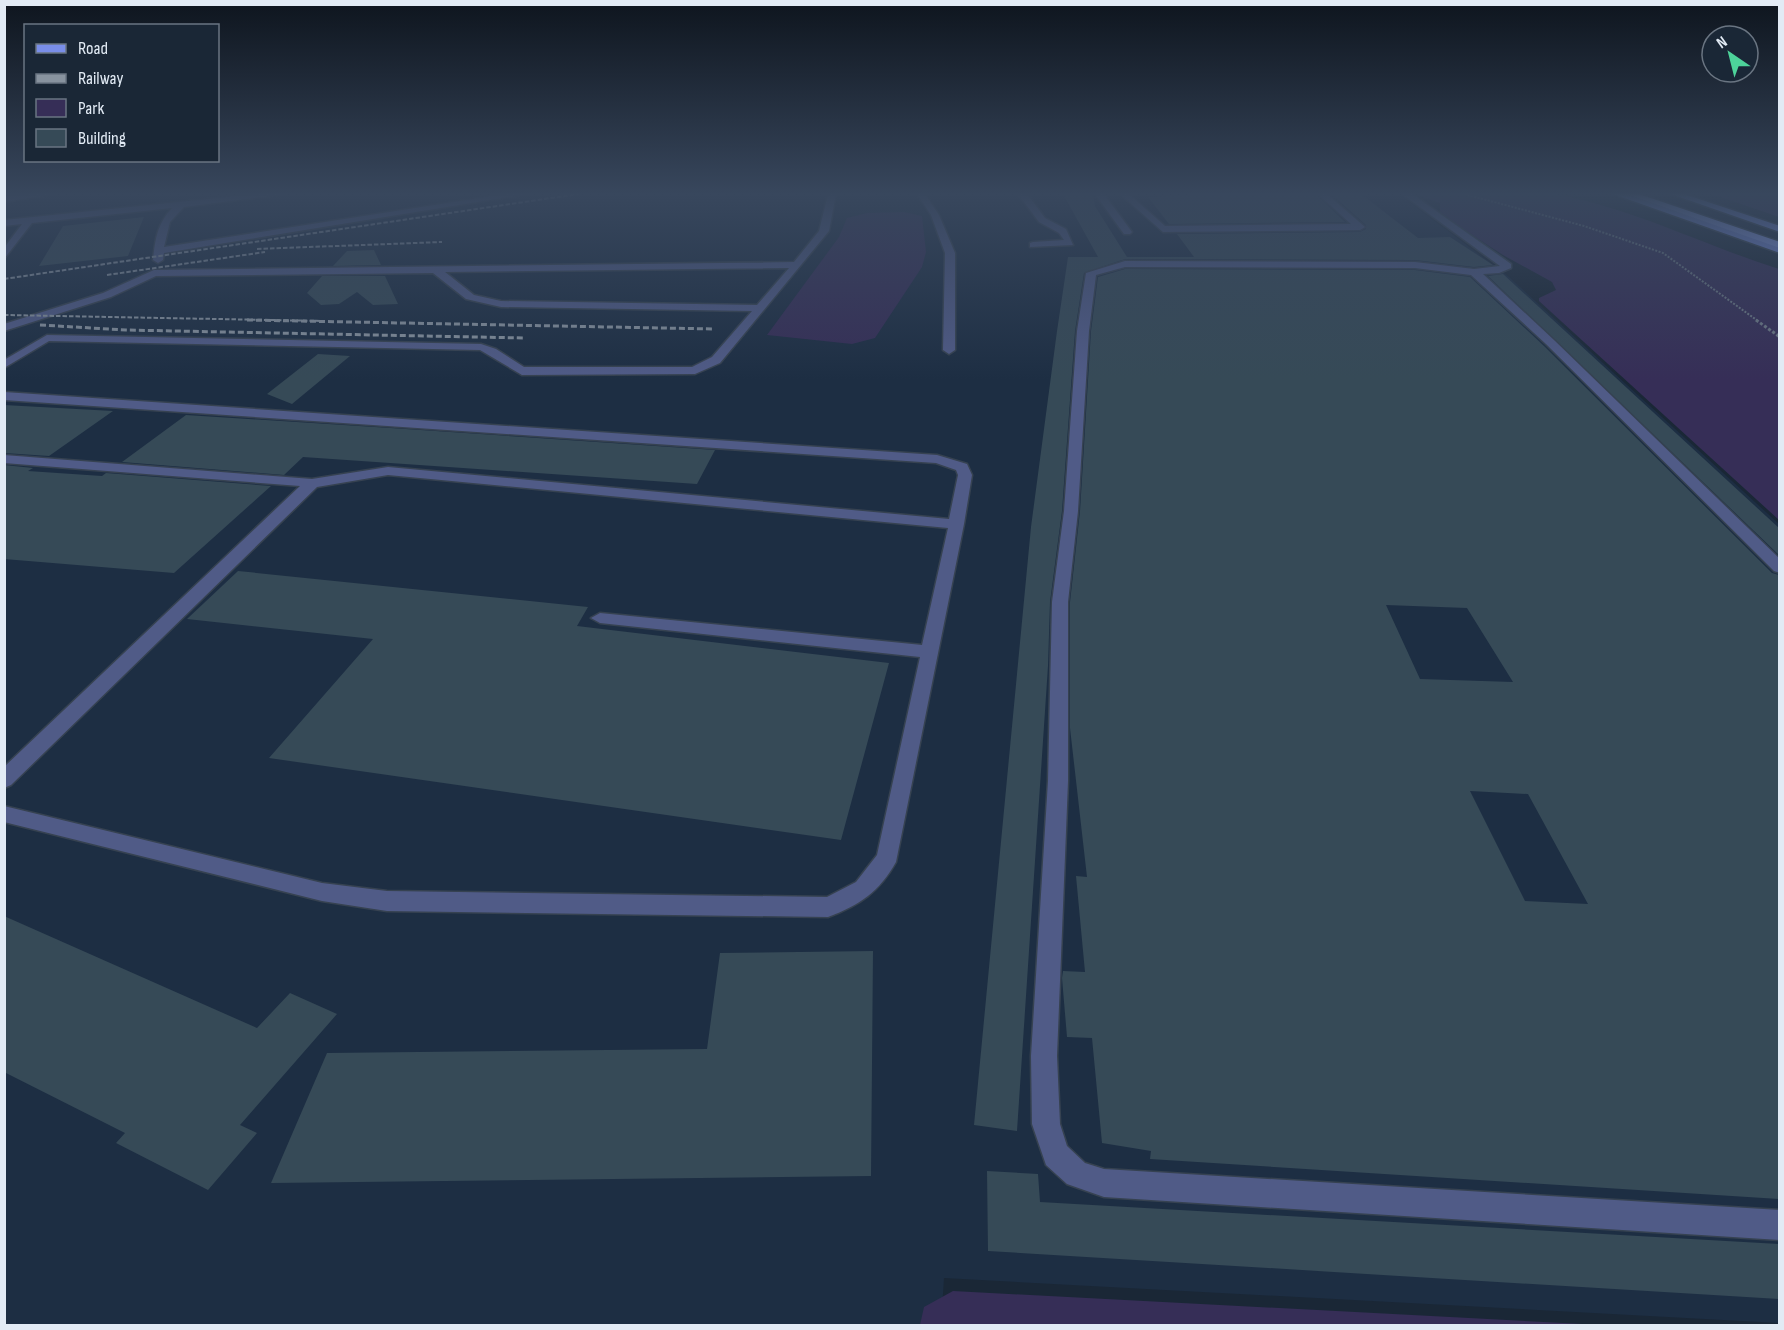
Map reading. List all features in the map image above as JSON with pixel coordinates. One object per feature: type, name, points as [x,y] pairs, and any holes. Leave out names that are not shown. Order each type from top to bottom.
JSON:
[{"type":"street","points":[[154,273],[158,256]]},
{"type":"street","points":[[4,365],[47,338],[481,347],[495,351],[513,367],[522,371],[677,372],[695,370],[716,360],[804,256]]},
{"type":"street","points":[[949,350],[950,256]]},
{"type":"street","points":[[1493,256],[1507,266],[1499,270],[1474,272],[1415,265],[1125,264],[1091,273],[1083,331],[1071,511],[1064,553],[1060,602],[1058,781],[1044,1056],[1046,1124],[1056,1155],[1077,1173],[1104,1183],[1779,1225]]},
{"type":"street","points":[[4,328],[106,295],[154,273],[797,265]]},
{"type":"street","points":[[436,270],[470,297],[501,304],[762,308]]},
{"type":"street","points":[[1474,272],[1550,342],[1779,568]]},
{"type":"street","points":[[4,396],[937,459],[962,467],[965,475],[932,652],[888,856],[875,882],[850,899],[828,907],[387,901],[322,892],[4,814]]},
{"type":"street","points":[[4,459],[312,483],[388,471],[956,524]]},
{"type":"street","points":[[4,780],[312,483]]},
{"type":"street","points":[[600,618],[932,652]]},
{"type":"path","points":[[1667,256],[1779,337]]},
{"type":"shaded area","points":[[5,256],[1481,256],[1509,277],[1779,524],[1779,1323],[944,1278],[941,1325],[5,1326]]},
{"type":"green space","points":[[825,256],[925,256],[922,267],[875,338],[852,344],[767,335]]},
{"type":"green space","points":[[1505,256],[1743,256],[1779,269],[1779,520],[1539,301],[1539,298],[1556,290],[1552,282]]},
{"type":"green space","points":[[953,1291],[1602,1325],[920,1325],[924,1307]]},
{"type":"building","points":[[45,256],[127,256],[39,266]]},
{"type":"building","points":[[342,256],[377,256],[381,265],[333,266]]},
{"type":"building","points":[[1479,256],[1493,265],[1474,267],[1415,260],[1125,259],[1084,273],[1075,331],[1062,511],[1050,602],[1048,666],[1017,1131],[974,1125],[1031,527],[1057,331],[1068,257]]},
{"type":"building","points":[[1125,269],[1415,270],[1470,277],[1544,346],[1772,573],[1779,575],[1779,1199],[1150,1159],[1151,1151],[1102,1143],[1092,1038],[1067,1037],[1062,978],[1063,971],[1085,972],[1076,876],[1087,877],[1070,728],[1070,602],[1080,511],[1091,331],[1098,277]],"holes":[[[1386,605],[1467,608],[1513,682],[1420,679]],[[1470,791],[1528,794],[1588,904],[1525,901]]]},
{"type":"building","points":[[1503,274],[1779,528],[1779,555],[1488,276]]},
{"type":"building","points":[[322,276],[385,276],[398,304],[373,305],[357,292],[339,304],[321,305],[307,293]]},
{"type":"building","points":[[318,354],[350,356],[292,404],[267,394]]},
{"type":"building","points":[[4,405],[113,411],[49,456],[4,453]]},
{"type":"building","points":[[186,415],[715,450],[697,484],[303,457],[284,475],[122,462]]},
{"type":"building","points":[[4,465],[33,468],[28,471],[102,476],[106,473],[271,486],[174,573],[4,559]]},
{"type":"building","points":[[238,571],[588,607],[577,626],[889,663],[841,840],[269,758],[373,639],[187,619]]},
{"type":"building","points":[[4,916],[257,1028],[290,993],[337,1014],[240,1125],[257,1133],[208,1190],[116,1143],[125,1133],[4,1072]]},
{"type":"building","points":[[873,951],[871,1176],[271,1183],[327,1053],[707,1049],[720,953]]},
{"type":"building","points":[[987,1171],[1038,1174],[1040,1202],[1779,1244],[1779,1299],[988,1251]]},
{"type":"railway","points":[[4,279],[159,256]]},
{"type":"railway","points":[[107,275],[237,256]]},
{"type":"railway","points":[[4,315],[323,321]]},
{"type":"railway","points":[[247,320],[714,329]]},
{"type":"railway","points":[[40,325],[126,330],[525,338]]}]
